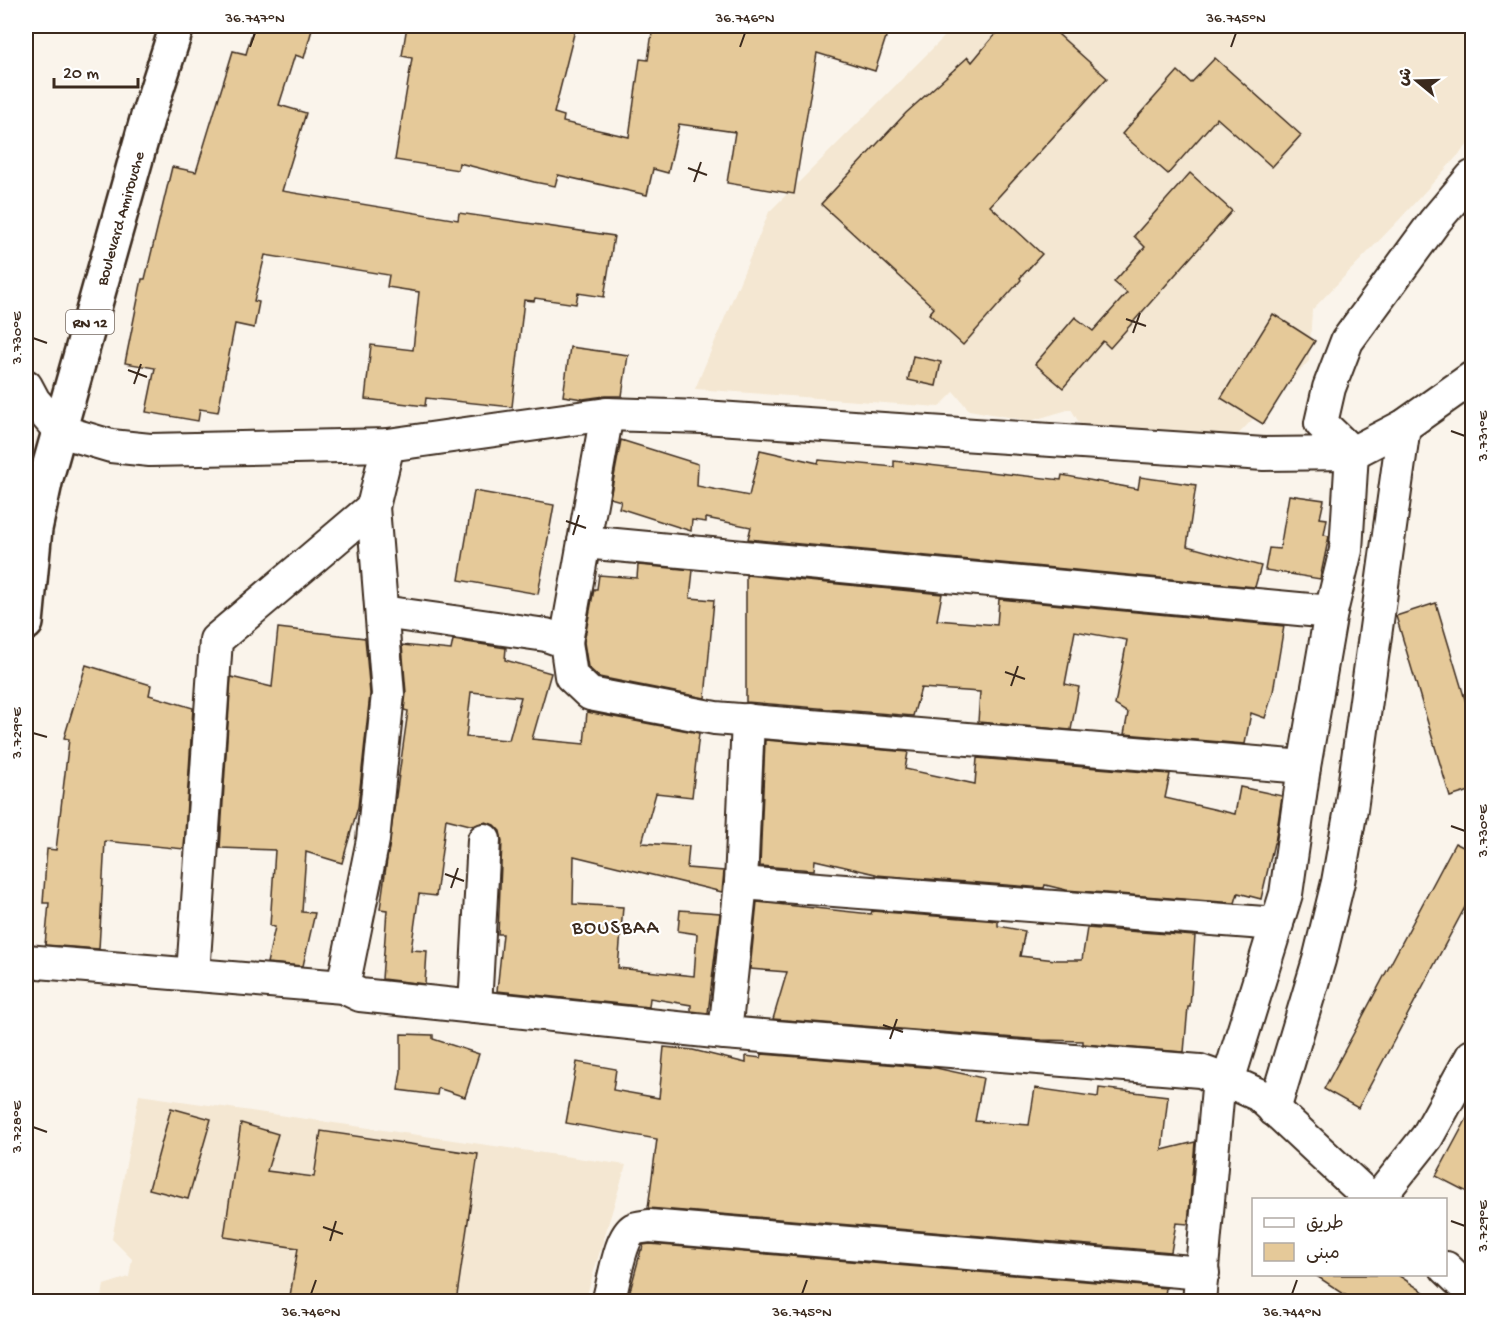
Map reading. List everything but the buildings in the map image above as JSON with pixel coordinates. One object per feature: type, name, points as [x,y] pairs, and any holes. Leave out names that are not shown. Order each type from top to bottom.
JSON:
[{"type":"main road","name":"Boulevard Amirouche","points":[[26,623],[35,529],[145,127],[177,26]]},
{"type":"street","points":[[608,1302],[627,1235],[636,1228],[649,1226],[1201,1287],[1224,1079],[1286,894],[1304,767],[1331,612],[1346,550],[1352,453],[1321,423],[1329,388],[1347,341],[1414,249],[1473,177]]},
{"type":"street","points":[[26,386],[34,401],[60,431],[111,446],[150,450],[388,445],[608,414],[703,417],[1264,454],[1352,453],[1404,426],[1473,378]]},
{"type":"street","points":[[608,414],[566,642],[571,676],[590,694],[715,718],[1304,767]]},
{"type":"street","points":[[1274,1110],[1319,960],[1338,882],[1351,809],[1404,426]]},
{"type":"street","points":[[343,987],[373,840],[388,694],[373,507],[388,445]]},
{"type":"street","points":[[193,974],[216,640],[373,507]]},
{"type":"street","points":[[584,542],[1331,612]]},
{"type":"street","points":[[382,612],[546,635],[566,642]]},
{"type":"street","points":[[725,1033],[741,882],[748,720]]},
{"type":"street","points":[[475,1007],[484,840]]},
{"type":"street","points":[[741,882],[1277,924]]},
{"type":"street","points":[[26,961],[343,987],[360,995],[725,1033],[1200,1071],[1259,1095],[1370,1198]]},
{"type":"street","points":[[1379,1198],[1426,1137],[1473,1056]]},
{"type":"street","points":[[1447,1269],[1473,1293]]},
{"type":"shaded area","points":[[955,26],[1472,26],[1472,140],[1312,310],[1309,361],[1227,446],[1087,436],[1071,409],[1030,421],[969,410],[954,392],[939,407],[695,389],[769,212]]},
{"type":"shaded area","points":[[139,1095],[626,1165],[585,1301],[101,1302],[104,1285],[129,1277],[132,1259],[112,1239]]},
{"type":"district","name":"BOUSBAA","points":[[616,926]]}]
